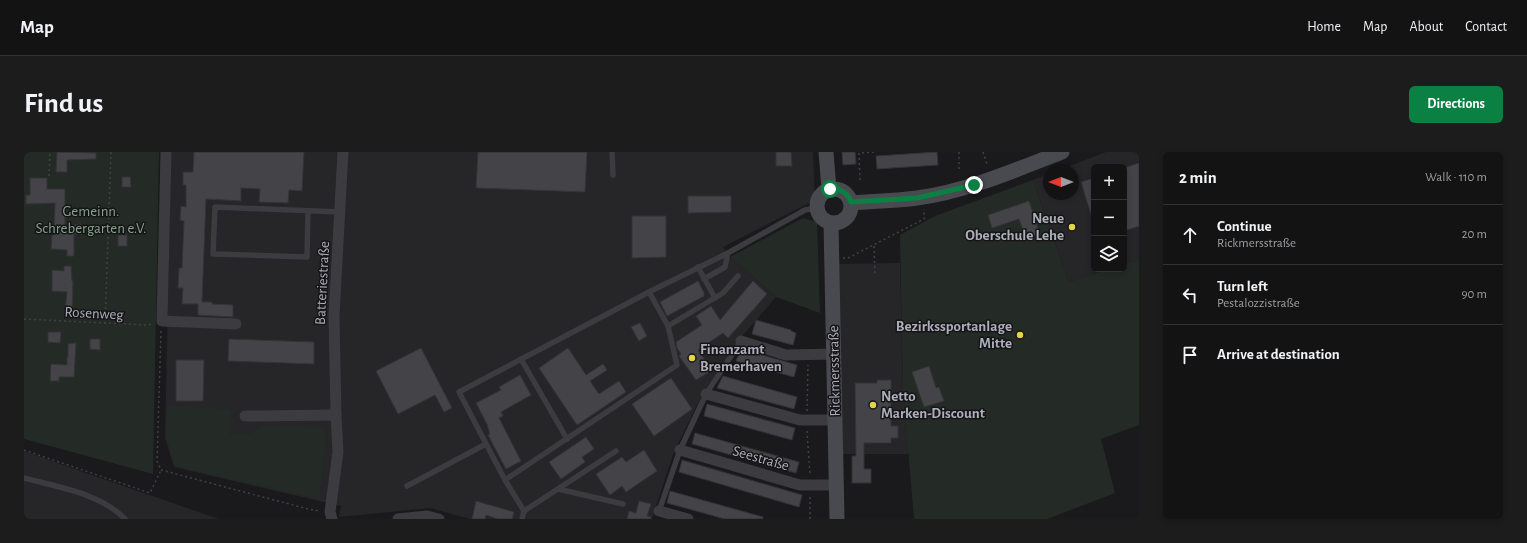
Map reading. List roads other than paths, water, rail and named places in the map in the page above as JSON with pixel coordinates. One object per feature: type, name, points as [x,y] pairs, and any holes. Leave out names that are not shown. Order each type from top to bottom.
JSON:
[{"type":"main road","points":[[826,152],[829,189]]},
{"type":"main road","points":[[851,202],[924,197],[974,185],[1062,152]]},
{"type":"main road","points":[[829,189],[843,191],[851,202],[850,211],[846,218],[839,222],[831,223],[822,219],[818,213],[817,208],[820,196],[829,189]]},
{"type":"main road","name":"Rickmersstraße","points":[[831,223],[837,519]]},
{"type":"street","points":[[166,152],[162,321],[236,324]]},
{"type":"street","name":"Batteriestraße","points":[[331,516],[338,452],[334,316],[343,152]]},
{"type":"street","points":[[741,341],[786,355],[834,354]]},
{"type":"street","points":[[706,394],[800,420],[836,420]]},
{"type":"street","points":[[245,416],[336,415]]},
{"type":"street","name":"Seestraße","points":[[680,450],[800,486],[836,485]]},
{"type":"street","points":[[658,510],[688,519]]},
{"type":"street","points":[[398,519],[427,516],[439,519]]},
{"type":"lane","points":[[612,152],[613,175]]},
{"type":"lane","points":[[308,210],[307,257],[213,254],[215,207],[308,210],[340,212]]},
{"type":"lane","points":[[524,511],[505,480],[459,392],[649,292],[728,253],[805,210],[817,208]]},
{"type":"lane","points":[[704,279],[725,267],[728,253]]},
{"type":"lane","points":[[698,267],[715,298]]},
{"type":"lane","points":[[668,326],[723,293],[738,276]]},
{"type":"lane","points":[[505,480],[677,365],[668,326],[649,292]]},
{"type":"lane","points":[[658,510],[680,450],[706,394],[741,341]]},
{"type":"lane","points":[[521,359],[567,439]]},
{"type":"lane","points":[[406,486],[486,444]]},
{"type":"lane","points":[[522,519],[524,511],[616,451]]},
{"type":"lane","points":[[24,478],[89,497],[110,507],[125,519]]},
{"type":"lane","points":[[558,489],[623,504]]},
{"type":"place","name":"Neue Oberschule Lehe","points":[[1072,227]]},
{"type":"place","name":"Bezirkssportanlage Mitte","points":[[1020,335]]},
{"type":"place","name":"Finanzamt Bremerhaven","points":[[692,358]]},
{"type":"place","name":"Netto Marken-Discount","points":[[873,405]]},
{"type":"park label","name":"Gemeinn. Schrebergarten e.V.","points":[[91,220]]}]
